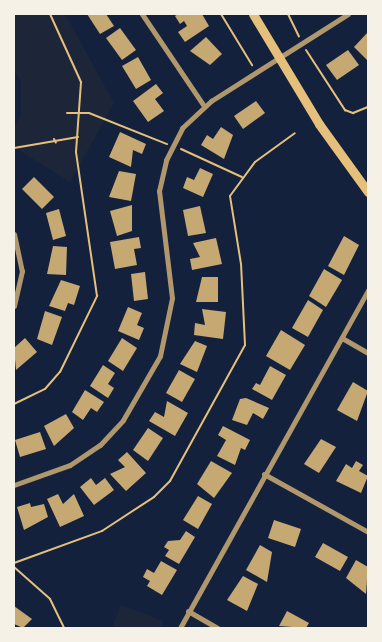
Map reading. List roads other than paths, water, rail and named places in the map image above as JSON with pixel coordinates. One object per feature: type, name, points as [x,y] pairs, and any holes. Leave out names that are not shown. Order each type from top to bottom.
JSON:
[{"type":"main road","points":[[253,14],[279,59],[368,192]]},
{"type":"street","points":[[142,14],[204,106]]},
{"type":"street","points":[[14,485],[70,465],[100,445],[123,420],[160,356],[172,298],[159,191],[172,146],[204,106],[348,14]]},
{"type":"street","points":[[14,234],[22,271],[14,306]]},
{"type":"street","points":[[180,628],[368,290]]},
{"type":"street","points":[[342,338],[368,353]]},
{"type":"street","points":[[264,474],[368,532]]},
{"type":"street","points":[[188,611],[218,628]]}]
